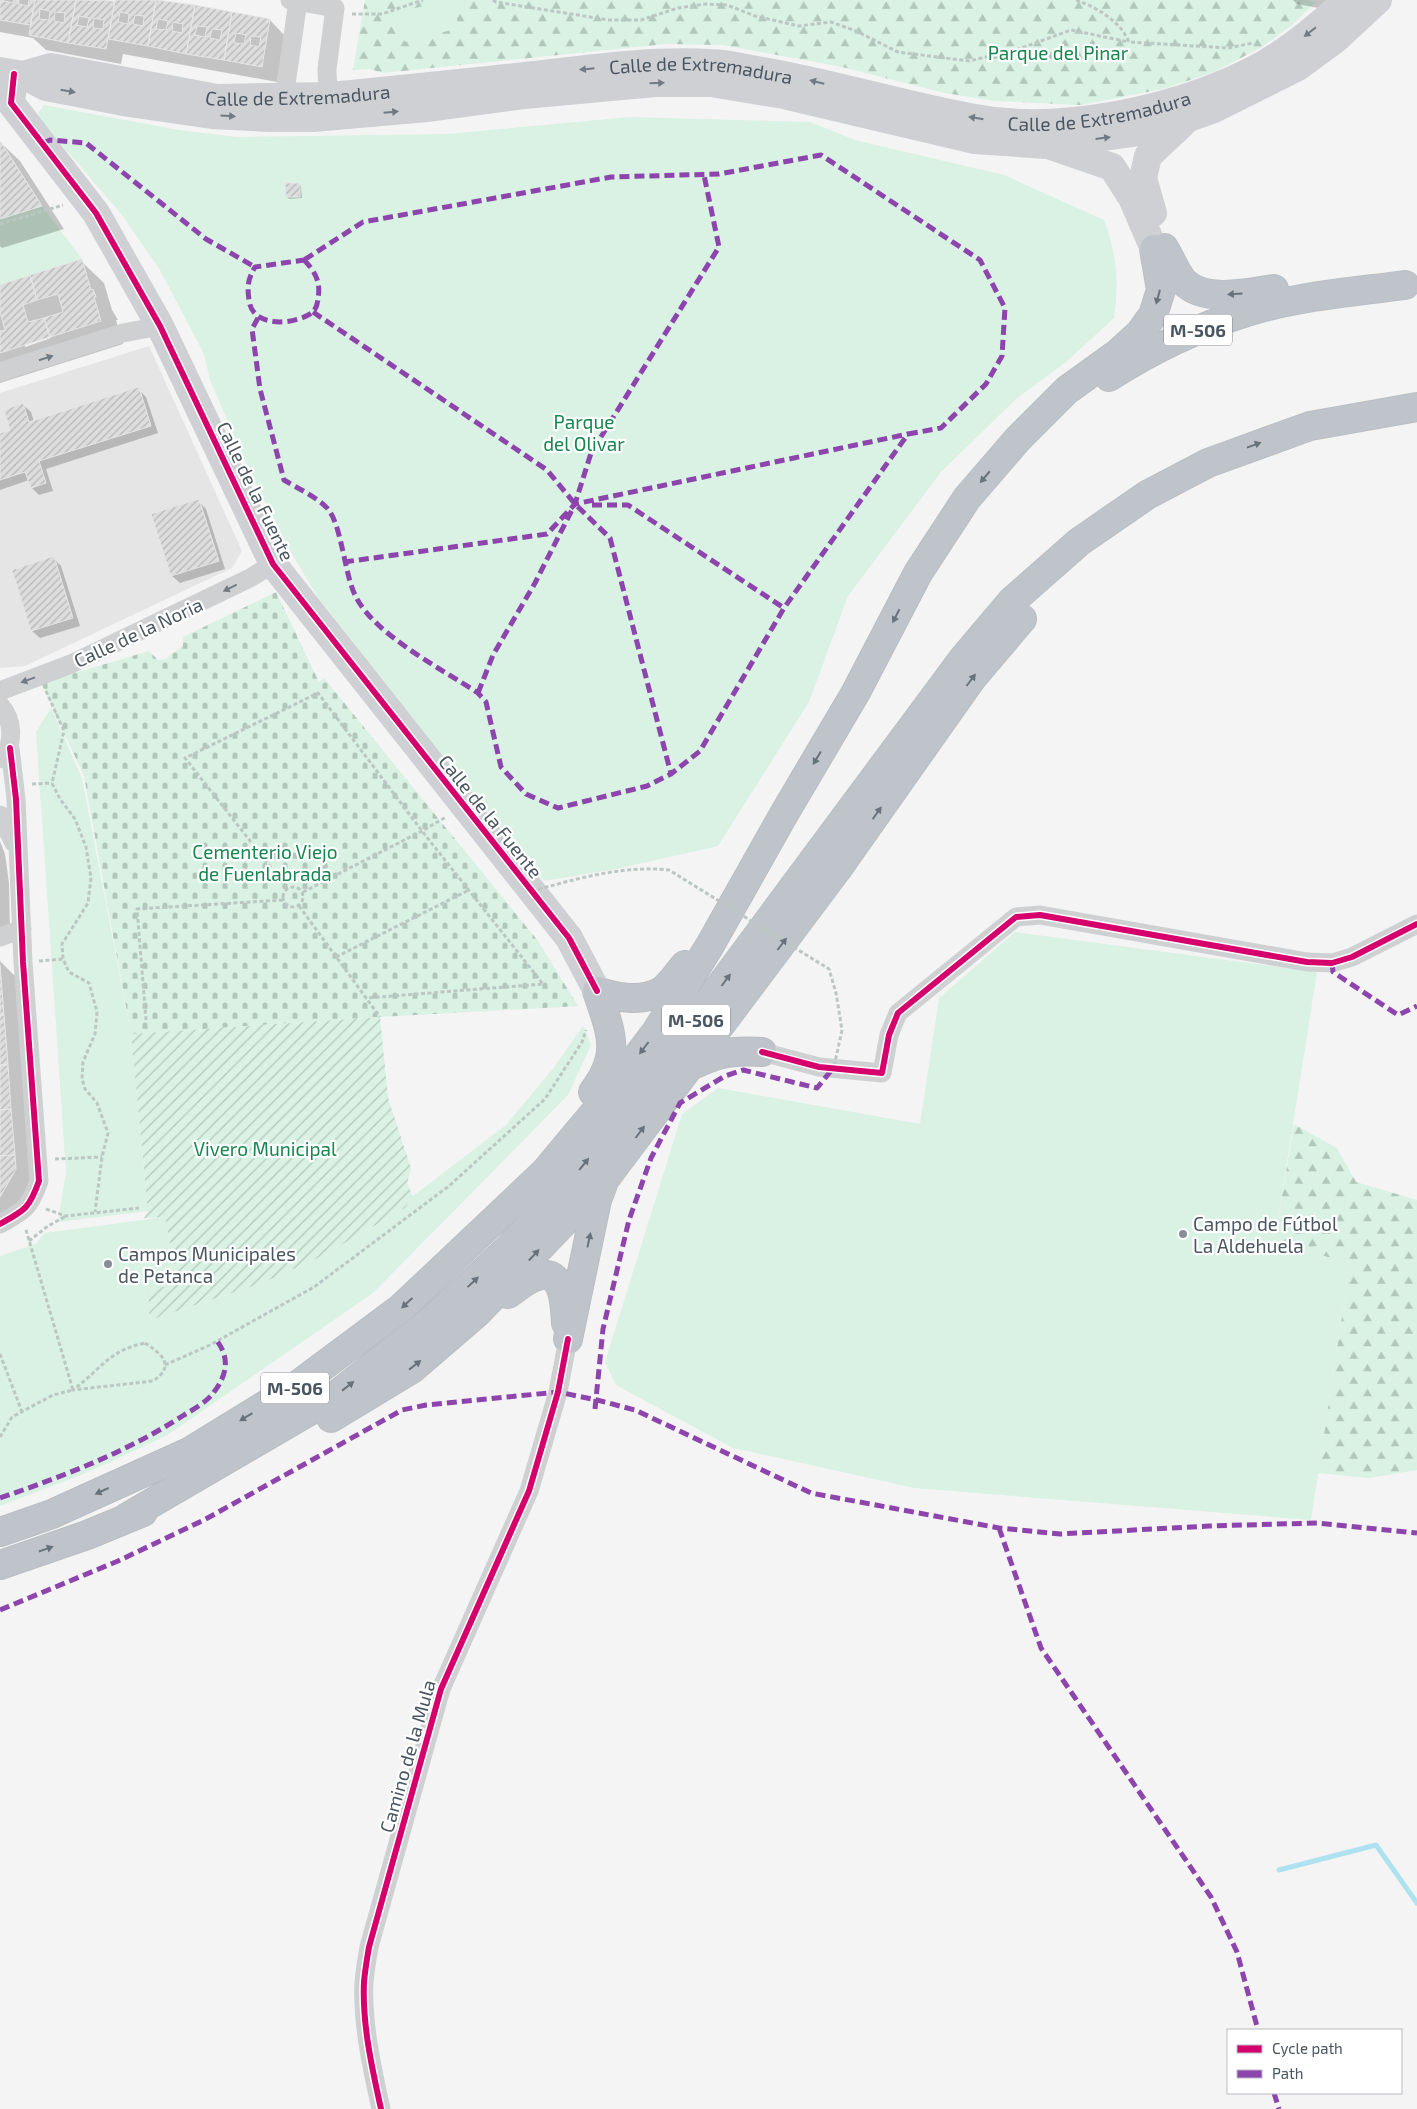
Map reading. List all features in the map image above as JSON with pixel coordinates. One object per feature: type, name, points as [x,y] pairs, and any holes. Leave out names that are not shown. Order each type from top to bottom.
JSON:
[{"type":"highway","points":[[1159,248],[1184,282],[1205,294],[1236,295],[1348,278],[1411,286]]},
{"type":"highway","points":[[1017,440],[1067,390],[1117,354],[1140,334],[1153,315],[1161,290],[1159,248]]},
{"type":"highway","name":"M-506","points":[[0,1532],[52,1514],[188,1452],[295,1388],[401,1308],[544,1173],[595,1112],[656,1032],[709,947],[856,692],[918,573],[967,498],[1017,440],[1128,365],[1192,333],[1248,311],[1318,296],[1411,286]]},
{"type":"highway","name":"M-506","points":[[0,1565],[87,1535],[126,1518],[335,1396],[432,1320],[509,1248],[564,1189],[620,1121],[963,658],[1012,601],[1079,542],[1147,495],[1208,463],[1310,426],[1417,407]]},
{"type":"highway","points":[[126,1518],[207,1490],[310,1431],[412,1369],[477,1313],[605,1179],[838,868],[972,678],[1020,621],[1062,576],[1114,535],[1168,501],[1208,463]]},
{"type":"highway","points":[[597,991],[617,998],[648,996],[661,991],[671,982],[725,917]]},
{"type":"highway","points":[[544,1173],[570,1122],[609,1067],[612,1056],[610,1036],[597,991]]},
{"type":"highway","points":[[742,998],[740,1021],[745,1036],[762,1052]]},
{"type":"highway","points":[[690,1066],[716,1054],[740,1051],[762,1052]]},
{"type":"highway","points":[[568,1339],[597,1200],[605,1179]]},
{"type":"highway","points":[[477,1313],[531,1279],[543,1274],[550,1276],[560,1286],[564,1300],[568,1339]]},
{"type":"main road","name":"Calle de Extremadura","points":[[12,73],[51,67],[217,98],[284,98],[328,96],[654,62],[713,63],[788,75],[978,119],[1045,124],[1113,116],[1207,90],[1250,72],[1287,50],[1322,23],[1347,0]]},
{"type":"main road","name":"Calle de Extremadura","points":[[12,73],[46,87],[129,103],[212,115],[270,118],[313,118],[418,109],[524,95],[655,83],[711,83],[784,95],[975,140],[1045,145],[1155,130],[1214,109],[1298,67],[1336,39],[1378,0]]},
{"type":"main road","name":"Calle de la Fuente","points":[[12,73],[11,103],[96,213],[160,326],[272,564],[569,938],[597,991]]},
{"type":"main road","name":"Calle de Extremadura","points":[[1159,248],[1143,178],[1148,156],[1188,119]]},
{"type":"main road","name":"Calle de Extremadura","points":[[1045,145],[1112,167],[1132,198],[1159,248]]},
{"type":"street","points":[[284,98],[294,1],[335,8],[327,69],[328,96]]},
{"type":"street","points":[[0,372],[123,333],[160,326]]},
{"type":"street","name":"Calle de la Noria","points":[[0,691],[71,664],[250,578],[272,564]]},
{"type":"street","points":[[0,706],[10,722],[12,736],[5,756],[16,800],[23,962],[39,1159],[39,1181],[26,1208],[0,1224]]},
{"type":"street","points":[[0,815],[17,848]]},
{"type":"street","points":[[762,1052],[820,1067],[882,1073],[889,1035],[898,1013],[1016,917],[1040,915],[1308,962],[1332,963],[1352,957],[1417,924]]},
{"type":"street","points":[[0,937],[22,929]]},
{"type":"street","name":"Camino de la Mula","points":[[381,2109],[370,2062],[366,2017],[364,1982],[369,1947],[441,1689],[530,1491],[558,1392],[568,1339]]},
{"type":"path","points":[[334,14],[382,14],[423,0]]},
{"type":"path","points":[[493,0],[609,20],[641,20],[678,8],[705,4],[727,5],[755,16],[799,26],[831,22],[898,52],[969,62],[1016,50],[1071,30],[1129,42],[1228,48],[1262,42]]},
{"type":"path","points":[[1076,0],[1094,6],[1123,28],[1129,42]]},
{"type":"path","points":[[0,224],[85,198]]},
{"type":"path","points":[[42,684],[55,708],[64,731],[52,782],[60,799],[74,819],[86,847],[91,878],[88,903],[62,944],[63,959],[69,972],[89,983],[97,1012],[95,1034],[83,1062],[82,1079],[85,1089],[97,1103],[108,1133],[102,1158],[95,1212]]},
{"type":"path","points":[[288,888],[185,758],[318,693],[422,831],[543,984],[366,998]]},
{"type":"path","points":[[302,892],[422,831],[464,807]]},
{"type":"path","points":[[532,891],[572,880],[643,867],[669,870],[829,969],[842,1030],[834,1068]]},
{"type":"path","points":[[283,900],[283,895],[288,888],[296,886],[302,892],[304,898],[299,906]]},
{"type":"path","points":[[336,957],[469,890]]},
{"type":"path","points":[[146,1020],[137,909],[283,900],[291,907],[299,906]]},
{"type":"path","points":[[299,906],[380,1017]]},
{"type":"path","points":[[23,962],[63,959]]},
{"type":"path","points":[[165,1365],[210,1345],[314,1287],[449,1186],[545,1099],[582,1042],[587,1025]]},
{"type":"path","points":[[39,1159],[102,1158]]},
{"type":"path","points":[[72,1390],[29,1241],[26,1208],[66,1216],[139,1208]]},
{"type":"path","points":[[29,1241],[48,1226],[66,1216]]},
{"type":"path","points":[[0,1437],[12,1417],[53,1396],[72,1390],[152,1381],[162,1375],[165,1365],[161,1353],[145,1343],[129,1346],[108,1358],[91,1377],[72,1390]]},
{"type":"path","points":[[0,1354],[22,1412]]},
{"type":"shaded area","points":[[149,346],[242,551],[232,568],[25,666],[0,668],[0,393]]},
{"type":"green space","name":"Parque del Pinar","points":[[365,0],[1306,0],[1316,2],[1291,26],[1262,47],[1214,72],[1163,89],[1080,105],[995,101],[945,93],[842,67],[722,45],[665,44],[383,73],[370,69],[353,70]]},
{"type":"green space","points":[[445,0],[452,0],[459,28],[405,42],[397,13]]},
{"type":"green space","name":"Parque del Olivar","points":[[44,105],[179,130],[237,137],[447,134],[630,117],[810,122],[855,140],[1004,175],[1104,220],[1112,244],[1116,268],[1114,318],[1066,362],[1016,399],[941,472],[848,596],[809,702],[718,846],[616,869],[544,881],[408,714],[317,596],[292,554],[253,479],[210,380],[204,354],[160,270],[122,215],[39,118],[38,113]]},
{"type":"green space","points":[[42,206],[82,259],[0,285],[0,219]]},
{"type":"green space","name":"Cementerio Viejo de Fuenlabrada","points":[[276,592],[319,682],[324,678],[538,941],[578,1006],[131,1034],[84,776],[41,683],[149,651],[158,660],[165,659],[183,646],[183,637]]},
{"type":"green space","points":[[51,708],[82,778],[131,1034],[148,1211],[58,1222],[66,1172],[36,732]]},
{"type":"green space","points":[[1015,932],[1317,972],[1274,1245],[1350,1262],[1311,1520],[915,1488],[733,1448],[616,1385],[605,1362],[682,1114],[718,1088],[920,1124],[939,998]]},
{"type":"green space","name":"Vivero Municipal","points":[[380,1017],[388,1098],[411,1168],[407,1183],[413,1196],[405,1208],[322,1256],[262,1283],[150,1320],[148,1290],[178,1284],[165,1217],[144,1218],[148,1211],[131,1034]]},
{"type":"green space","points":[[583,1026],[591,1045],[568,1095],[373,1293],[166,1436],[86,1473],[0,1506],[0,1256],[36,1244],[45,1233],[165,1217],[178,1284],[150,1320],[262,1283],[322,1256],[405,1208],[413,1196],[506,1125],[552,1070]]},
{"type":"green space","points":[[1294,1124],[1337,1148],[1356,1182],[1417,1200],[1417,1470],[1369,1478],[1318,1473],[1350,1262],[1274,1245]]},
{"type":"building","points":[[0,0],[13,3],[14,0],[19,0],[18,4],[28,6],[29,0],[35,0],[30,25],[0,20]]},
{"type":"building","points":[[35,0],[76,0],[68,43],[29,35]],"holes":[[[40,9],[50,11],[49,20],[39,19]],[[55,12],[65,13],[64,23],[54,21]]]},
{"type":"building","points":[[76,0],[115,1],[106,49],[68,43]],"holes":[[[79,16],[89,18],[87,27],[77,25]],[[94,18],[104,20],[103,29],[93,28]]]},
{"type":"building","points":[[115,0],[156,0],[148,46],[108,39]],"holes":[[[120,12],[129,14],[128,24],[118,22]],[[135,15],[144,16],[143,26],[133,24]]]},
{"type":"building","points":[[156,0],[195,5],[186,54],[148,46]],"holes":[[[158,19],[168,21],[166,30],[156,29]],[[173,22],[183,24],[182,33],[172,31]]]},
{"type":"building","points":[[195,5],[232,12],[224,60],[186,54]],"holes":[[[197,26],[207,27],[205,37],[195,35]],[[212,29],[222,30],[220,40],[210,38]]]},
{"type":"building","points":[[232,12],[270,19],[262,67],[224,60]],"holes":[[[236,33],[246,35],[244,44],[234,43]],[[251,36],[261,37],[259,47],[250,45]]]},
{"type":"building","points":[[1,142],[42,206],[0,219],[0,144]]},
{"type":"building","points":[[285,183],[300,183],[300,197],[286,197]]},
{"type":"building","points":[[82,259],[91,290],[93,289],[96,297],[94,297],[101,321],[50,337],[44,318],[63,312],[58,294],[37,300],[30,275]]},
{"type":"building","points":[[30,275],[37,300],[23,305],[28,322],[44,318],[50,337],[0,353],[0,331],[5,330],[0,312],[0,285]]},
{"type":"building","points":[[139,387],[151,426],[39,461],[46,483],[31,488],[25,472],[0,480],[0,433],[10,430],[4,410],[23,403],[29,422]]},
{"type":"building","points":[[199,499],[219,561],[171,576],[151,514]]},
{"type":"building","points":[[54,556],[73,618],[31,631],[12,570]]},
{"type":"building","points":[[0,965],[4,1015],[0,1015]]},
{"type":"building","points":[[0,1015],[4,1015],[8,1065],[0,1065]]},
{"type":"building","points":[[0,1065],[8,1065],[11,1109],[0,1110]]},
{"type":"building","points":[[11,1109],[15,1155],[0,1156],[0,1110]]},
{"type":"building","points":[[15,1155],[16,1169],[0,1197],[0,1156]]},
{"type":"waterway","points":[[1279,1870],[1376,1845],[1417,1903]]},
{"type":"marked path","points":[[43,143],[50,140],[86,143],[206,239],[255,267]]},
{"type":"marked path","points":[[258,318],[252,329],[260,389],[284,480],[317,499],[331,514],[336,524],[348,576],[356,597],[365,611],[393,638],[478,693],[486,702],[501,767],[526,794],[558,808],[647,786],[671,774],[700,751],[784,608],[908,434],[941,428],[986,384],[1002,356],[1005,308],[980,260],[821,155],[719,174],[611,177],[363,222],[304,260]]},
{"type":"marked path","points":[[478,693],[493,655],[535,583],[575,504],[591,453],[719,247],[704,175]]},
{"type":"marked path","points":[[304,260],[314,273],[319,287],[317,305],[314,311],[296,320],[286,322],[266,320],[258,316],[252,309],[248,291],[249,279],[255,267],[304,260]]},
{"type":"marked path","points":[[313,312],[547,470],[575,504],[610,538],[671,774]]},
{"type":"marked path","points":[[344,562],[547,534],[575,504],[908,434]]},
{"type":"marked path","points":[[592,505],[628,505],[784,608]]},
{"type":"marked path","points":[[1332,963],[1333,972],[1398,1015],[1417,1006]]},
{"type":"marked path","points":[[595,1409],[603,1329],[629,1220],[651,1158],[680,1103],[725,1076],[743,1070],[817,1088],[834,1067]]},
{"type":"marked path","points":[[0,1498],[48,1481],[118,1452],[200,1405],[214,1392],[224,1373],[224,1354],[217,1341]]},
{"type":"marked path","points":[[0,1610],[118,1561],[204,1520],[402,1410],[426,1405],[558,1392],[635,1410],[811,1493],[999,1528],[1060,1534],[1209,1526],[1317,1523],[1417,1533]]},
{"type":"marked path","points":[[999,1528],[1041,1648],[1211,1897],[1237,1952],[1258,2029]]},
{"type":"marked path","points":[[1274,2094],[1279,2109]]},
{"type":"cycle path","points":[[14,74],[11,103],[96,213],[160,326],[273,564],[569,938],[597,991]]},
{"type":"cycle path","points":[[0,1224],[25,1208],[32,1198],[39,1181],[23,962],[16,799],[10,748]]},
{"type":"cycle path","points":[[762,1052],[819,1067],[882,1073],[889,1035],[898,1013],[1016,917],[1040,915],[1307,962],[1332,963],[1352,957],[1417,924]]},
{"type":"cycle path","points":[[381,2109],[366,2030],[364,1982],[369,1947],[441,1689],[529,1491],[558,1392],[568,1339]]},
{"type":"place","name":"Campo de Fútbol La Aldehuela","points":[[1183,1234]]},
{"type":"place","name":"Campos Municipales de Petanca","points":[[108,1264]]}]
